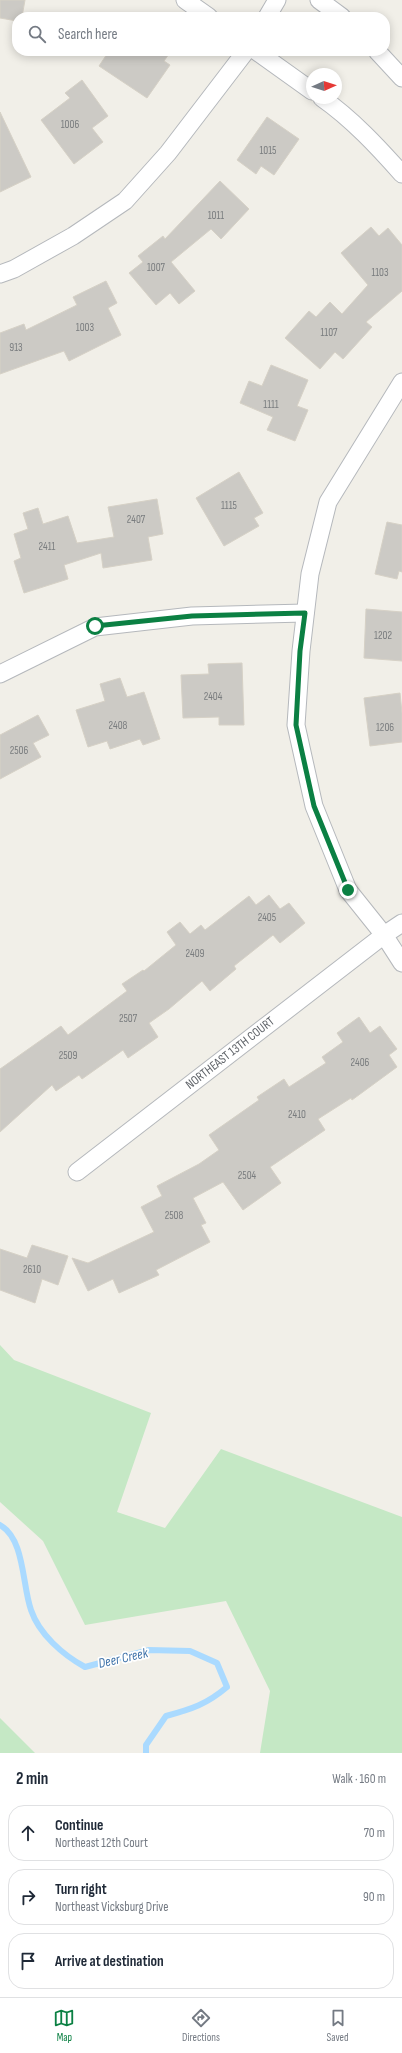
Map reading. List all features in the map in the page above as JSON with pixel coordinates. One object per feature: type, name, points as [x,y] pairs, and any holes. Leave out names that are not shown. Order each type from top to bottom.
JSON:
[{"type":"street","points":[[185,0],[202,12]]},
{"type":"street","points":[[270,12],[277,0]]},
{"type":"street","points":[[319,0],[335,12]]},
{"type":"street","points":[[0,274],[14,269],[73,236],[124,201],[168,153],[242,56]]},
{"type":"street","points":[[263,56],[306,87]]},
{"type":"street","points":[[382,56],[402,78]]},
{"type":"street","points":[[330,104],[384,154],[402,174]]},
{"type":"street","points":[[402,382],[328,502],[310,574],[300,651],[296,725],[314,806],[348,890],[384,935],[402,963]]},
{"type":"street","points":[[0,674],[95,626],[192,616],[305,613]]},
{"type":"street","name":"NORTHEAST 13TH COURT","points":[[77,1172],[384,935],[402,923]]},
{"type":"green space","points":[[0,1345],[14,1360],[151,1413],[117,1512],[165,1528],[221,1449],[402,1517],[402,1753],[260,1753],[270,1691],[226,1601],[85,1625],[43,1541],[0,1502]]},
{"type":"green space","points":[[0,1718],[35,1753],[0,1753]]},
{"type":"building","points":[[0,0],[25,0],[23,12],[12,12],[12,20],[0,18]]},
{"type":"building","points":[[106,56],[168,56],[164,61],[170,65],[147,98],[99,66]]},
{"type":"building","points":[[82,80],[108,116],[92,128],[103,142],[74,164],[41,120],[70,98],[65,93]]},
{"type":"building","points":[[0,112],[31,177],[0,192]]},
{"type":"building","points":[[267,117],[299,139],[274,175],[261,166],[256,174],[237,160]]},
{"type":"building","points":[[220,181],[249,209],[221,239],[211,229],[171,262],[195,291],[179,304],[170,293],[156,305],[129,273],[143,262],[138,256],[163,236],[165,239]]},
{"type":"building","points":[[371,227],[379,236],[388,228],[402,245],[402,291],[366,322],[372,327],[343,359],[335,352],[320,369],[285,338],[309,311],[316,317],[330,302],[342,314],[368,285],[341,253]]},
{"type":"building","points":[[106,281],[117,303],[108,308],[121,335],[69,361],[64,351],[0,374],[0,333],[24,324],[26,330],[77,305],[73,297]]},
{"type":"building","points":[[271,365],[308,380],[297,406],[308,410],[295,441],[267,430],[273,417],[240,403],[249,381],[262,386]]},
{"type":"building","points":[[239,472],[263,513],[254,518],[259,526],[224,546],[196,498]]},
{"type":"building","points":[[157,499],[163,534],[148,537],[152,560],[103,568],[101,553],[64,565],[68,579],[24,593],[14,561],[21,558],[14,534],[28,529],[23,513],[38,508],[43,524],[68,516],[77,543],[114,537],[108,507]]},
{"type":"building","points":[[387,522],[402,525],[402,572],[399,571],[397,579],[375,574]]},
{"type":"building","points":[[366,609],[402,612],[402,661],[364,658]]},
{"type":"building","points":[[242,663],[244,725],[219,725],[219,717],[183,718],[181,675],[209,674],[208,664]]},
{"type":"building","points":[[120,678],[127,697],[144,692],[160,739],[143,745],[140,739],[110,749],[107,741],[88,747],[76,710],[105,701],[100,684]]},
{"type":"building","points":[[400,693],[402,742],[370,746],[364,698]]},
{"type":"building","points":[[38,715],[49,735],[33,743],[41,757],[0,779],[0,735]]},
{"type":"building","points":[[269,895],[280,909],[289,903],[305,923],[280,943],[273,935],[234,966],[236,969],[210,991],[202,981],[169,1009],[149,1023],[158,1037],[128,1058],[123,1050],[82,1079],[79,1075],[56,1091],[52,1085],[0,1132],[0,1069],[61,1026],[68,1035],[127,991],[122,984],[143,970],[144,971],[176,945],[167,932],[180,922],[190,934],[201,925],[205,930],[249,896],[256,905]]},
{"type":"building","points":[[359,1017],[370,1033],[380,1026],[397,1049],[389,1055],[397,1067],[352,1100],[351,1098],[318,1119],[325,1130],[270,1167],[281,1183],[243,1210],[223,1182],[193,1198],[206,1223],[201,1225],[210,1242],[156,1270],[159,1275],[119,1293],[113,1279],[88,1291],[72,1258],[88,1263],[154,1232],[141,1207],[162,1196],[157,1186],[199,1164],[219,1150],[209,1135],[259,1100],[257,1097],[284,1079],[289,1087],[326,1063],[322,1057],[343,1042],[337,1033]]},
{"type":"building","points":[[32,1245],[68,1256],[58,1285],[42,1279],[35,1303],[0,1290],[0,1249],[27,1258]]},
{"type":"waterway","name":"Deer Creek","points":[[0,1525],[8,1532],[18,1551],[22,1563],[28,1600],[35,1619],[53,1643],[77,1662],[85,1667],[149,1650],[190,1651],[217,1663],[227,1687],[206,1702],[184,1711],[166,1716],[146,1745],[146,1753]]},
{"type":"route","points":[[95,626],[192,616],[305,613],[300,651],[296,725],[314,806],[348,890]]}]
